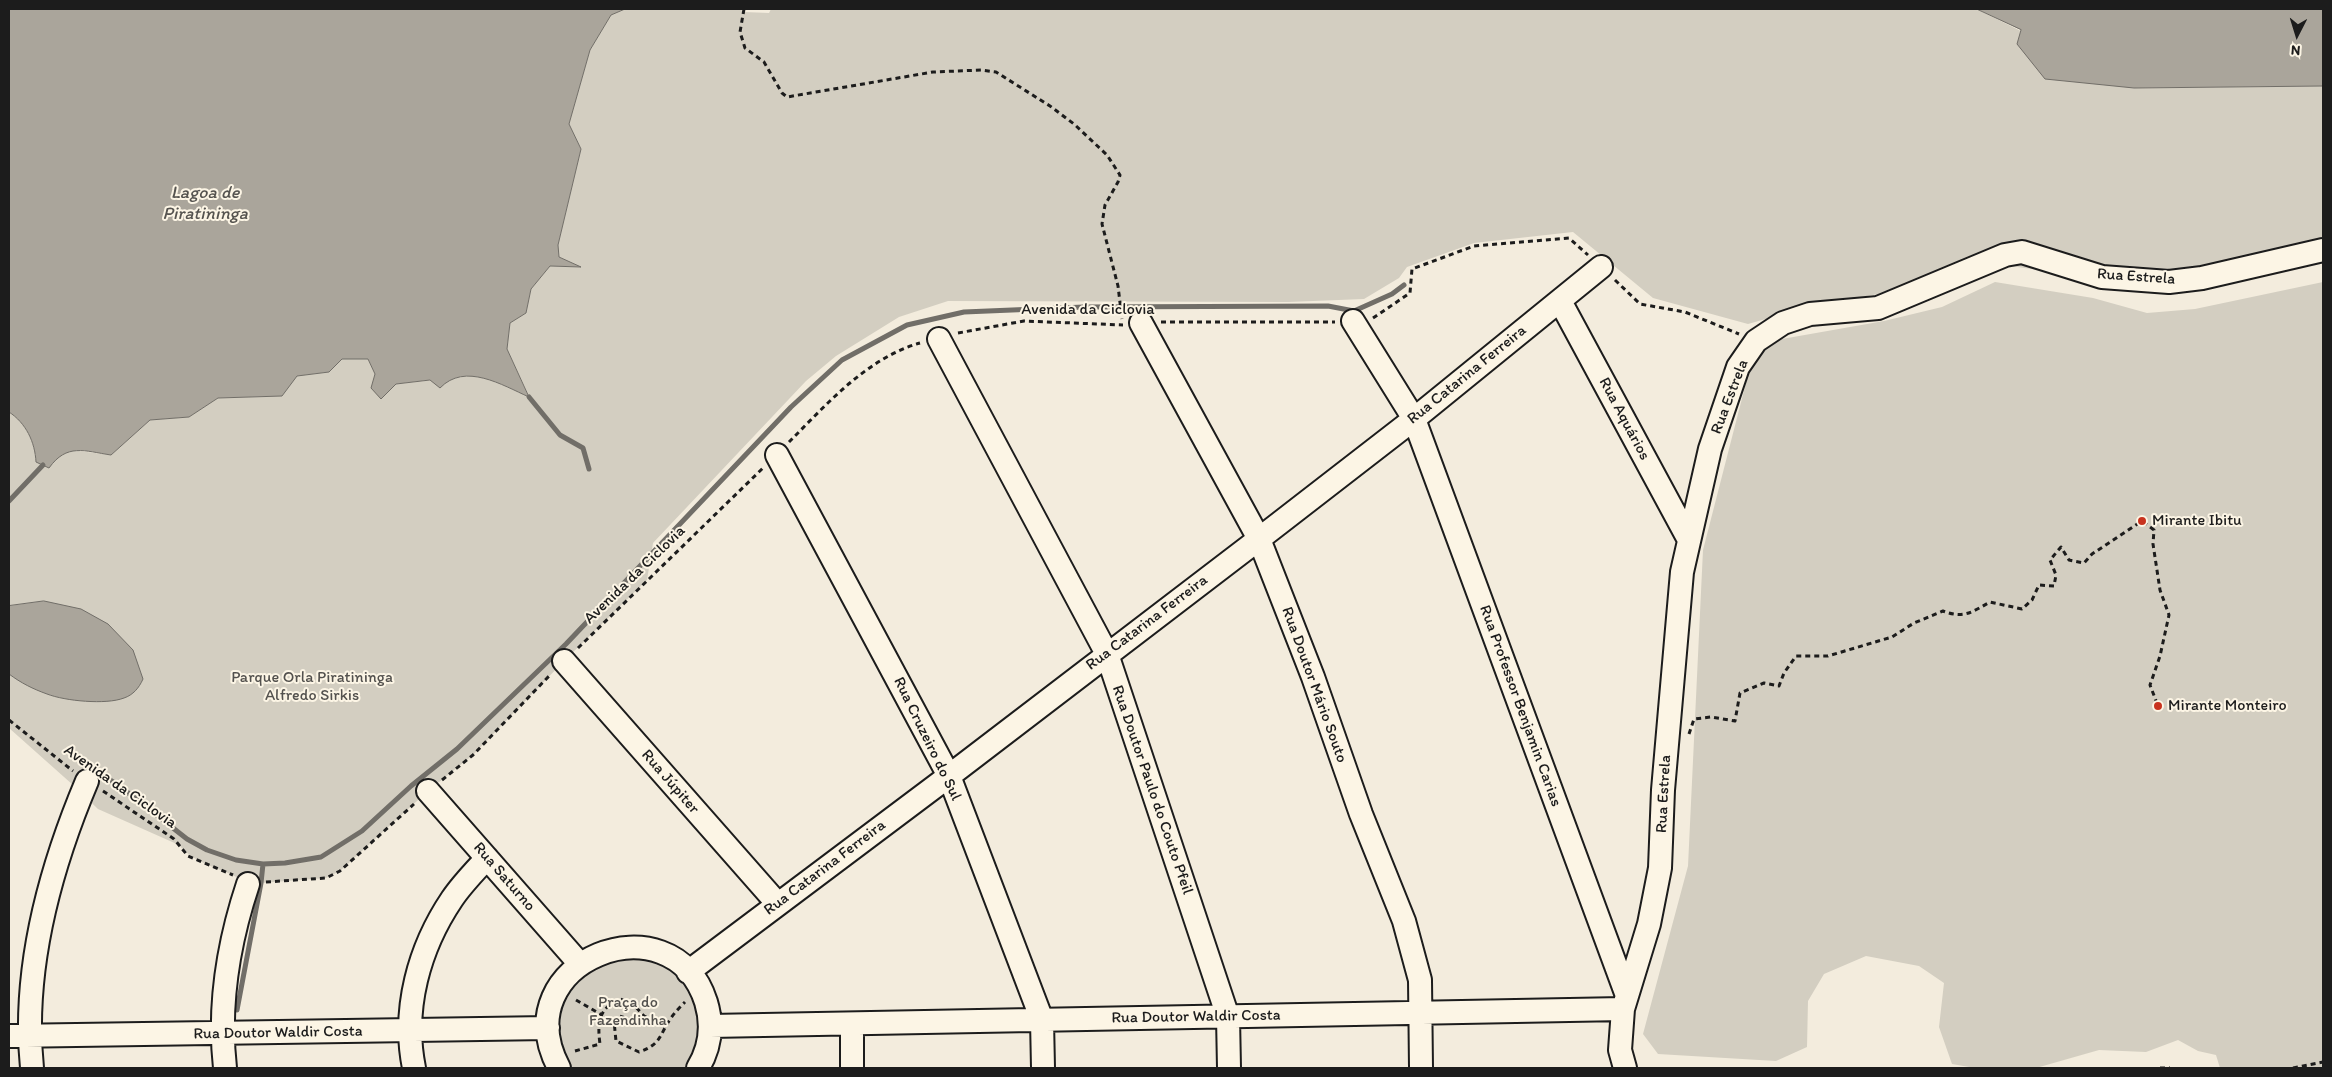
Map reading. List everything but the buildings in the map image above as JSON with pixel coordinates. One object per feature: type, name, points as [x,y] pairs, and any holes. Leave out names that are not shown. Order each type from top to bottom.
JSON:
[{"type":"street","name":"Rua Estrela","points":[[1624,1001],[1649,924],[1660,868],[1663,790],[1675,637],[1682,572],[1688,538],[1710,449],[1725,402],[1738,367],[1756,341],[1783,323],[1810,314],[1878,308],[2005,255],[2022,252],[2102,277],[2169,282],[2202,278],[2323,250]]},
{"type":"street","name":"Rua Catarina Ferreira","points":[[694,980],[777,903],[949,776],[1259,539],[1414,419],[1601,267]]},
{"type":"street","name":"Rua Aquários","points":[[1560,301],[1688,538]]},
{"type":"street","name":"Rua Professor Benjamin Carias","points":[[1353,321],[1414,419],[1624,1001]]},
{"type":"street","name":"Rua Doutor Mário Souto","points":[[1141,323],[1259,539],[1404,921],[1420,980],[1421,1068]]},
{"type":"street","name":"Rua Doutor Paulo do Couto Pfeil","points":[[939,338],[1107,654],[1228,1016],[1230,1068]]},
{"type":"street","name":"Rua Cruzeiro do Sul","points":[[777,455],[949,776],[1042,1020],[1043,1068]]},
{"type":"street","name":"Rua Júpiter","points":[[564,661],[777,903]]},
{"type":"street","points":[[32,1068],[32,1001],[38,940],[51,881],[69,823],[87,782]]},
{"type":"street","name":"Rua Saturno","points":[[428,792],[580,963]]},
{"type":"street","points":[[414,1068],[410,1031],[412,1003],[417,974],[426,947],[453,897],[487,858]]},
{"type":"street","points":[[225,1068],[223,1034],[224,994],[230,947],[248,884]]},
{"type":"street","points":[[559,1068],[551,1050],[548,1028],[550,1007],[564,978],[580,963],[606,950],[635,947],[669,957],[694,980],[709,1013],[710,1026],[706,1051],[698,1068]]},
{"type":"street","name":"Rua Doutor Waldir Costa","points":[[710,1026],[1421,1013],[1624,1001]]},
{"type":"street","points":[[1624,1001],[1620,1050],[1625,1068]]},
{"type":"street","points":[[852,1024],[852,1068]]},
{"type":"street","name":"Rua Doutor Waldir Costa","points":[[9,1036],[548,1028]]},
{"type":"path","points":[[744,9],[740,32],[745,48],[764,62],[782,93],[787,96],[933,72],[981,70],[996,72],[1011,80],[1074,124],[1107,155],[1120,175],[1105,205],[1102,224],[1118,286],[1121,314]]},
{"type":"path","name":"Avenida da Ciclovia","points":[[9,720],[87,782],[130,807],[174,839],[188,856],[239,878],[248,884],[326,878],[340,871],[428,792],[473,755],[564,661],[777,455],[830,401],[865,370],[908,347],[939,338],[1024,321],[1100,325],[1369,321],[1410,293],[1412,269],[1474,246],[1569,238],[1601,267]]},
{"type":"path","points":[[1601,267],[1640,304],[1685,312],[1756,341]]},
{"type":"path","points":[[1688,737],[1694,719],[1711,717],[1735,721],[1740,693],[1764,683],[1779,686],[1784,673],[1796,656],[1828,656],[1892,637],[1914,623],[1943,611],[1956,616],[1968,614],[1990,602],[2022,609],[2032,600],[2039,585],[2054,586],[2056,575],[2050,560],[2061,546],[2069,560],[2084,563],[2092,554],[2142,521],[2154,530],[2153,544],[2160,590],[2169,615],[2160,656],[2150,684],[2158,706]]},
{"type":"path","points":[[632,1022],[630,1019],[619,1016],[614,1020],[616,1041],[639,1052],[652,1048],[694,980]]},
{"type":"path","points":[[575,1051],[600,1044],[598,1025],[602,1015],[608,1004],[620,999],[633,1004],[644,1016],[666,1027]]},
{"type":"path","points":[[576,1000],[602,1015]]},
{"type":"path","points":[[2293,1068],[2323,1062]]},
{"type":"path","points":[[2160,1068],[2170,1068]]},
{"type":"green space","name":"Parque Orla Piratininga Alfredo Sirkis","points":[[625,9],[740,9],[744,12],[769,13],[771,9],[1977,9],[2134,88],[2323,86],[2323,255],[2222,279],[2053,272],[1989,263],[1942,283],[1815,305],[1748,324],[1653,298],[1573,232],[1474,243],[1407,267],[1399,278],[1364,299],[1288,302],[948,301],[899,317],[836,356],[806,381],[653,543],[647,580],[564,661],[473,755],[428,791],[340,871],[326,878],[248,884],[194,858],[179,845],[98,809],[9,728],[9,412],[25,427],[29,434],[34,447],[36,462],[71,450],[111,455],[150,420],[189,417],[218,398],[282,396],[296,376],[329,372],[342,359],[368,359],[375,374],[396,384],[481,375],[529,396],[507,349],[510,323],[526,313],[531,289],[550,266],[579,267],[559,257],[558,245],[581,149],[569,124],[590,50],[611,15]]},
{"type":"green space","points":[[1995,282],[2093,298],[2147,313],[2195,309],[2323,282],[2323,1068],[2220,1068],[2216,1055],[2198,1051],[2178,1040],[2146,1052],[2099,1050],[2036,1068],[1975,1068],[1952,1064],[1939,1027],[1944,983],[1919,966],[1866,956],[1824,974],[1808,1001],[1807,1047],[1776,1061],[1658,1054],[1643,1034],[1688,866],[1703,550],[1748,375],[1763,348],[1782,339],[1884,321],[1942,307]]},
{"type":"green space","name":"Praça do Fazendinha","points":[[634,956],[656,962],[671,970],[685,984],[692,995],[699,1019],[697,1045],[693,1057],[686,1068],[571,1068],[562,1051],[558,1028],[561,1005],[566,994],[572,984],[589,968],[605,962]]},
{"type":"water","name":"Lagoa de Piratininga","points":[[9,9],[625,9],[611,15],[590,50],[569,124],[581,149],[558,245],[559,257],[581,267],[550,266],[531,289],[526,313],[510,323],[507,349],[529,397],[496,382],[472,376],[450,380],[440,388],[430,380],[396,384],[381,399],[371,388],[375,374],[368,359],[342,359],[329,372],[297,376],[282,396],[218,398],[189,417],[150,420],[111,455],[84,451],[69,452],[62,455],[49,468],[36,462],[32,440],[25,427],[9,412]]},
{"type":"water","points":[[1977,9],[2323,9],[2323,86],[2134,88],[2045,79],[2017,44],[2021,30]]},
{"type":"water","points":[[44,601],[81,609],[108,624],[133,650],[143,679],[135,691],[127,697],[116,700],[96,702],[75,700],[42,692],[9,674],[9,606]]},
{"type":"waterway","points":[[87,764],[122,788],[187,839],[207,850],[236,860],[263,864],[285,863],[321,857],[362,831],[411,786],[457,749],[566,644],[791,407],[842,360],[907,325],[964,312],[1084,307],[1328,306],[1354,311],[1392,294],[1404,285]]},
{"type":"waterway","points":[[529,397],[560,435],[583,448],[589,469]]},
{"type":"waterway","points":[[9,501],[43,465]]},
{"type":"waterway","points":[[237,1010],[263,864]]},
{"type":"place","name":"Mirante Ibitu","points":[[2142,521]]},
{"type":"place","name":"Mirante Monteiro","points":[[2158,706]]}]
